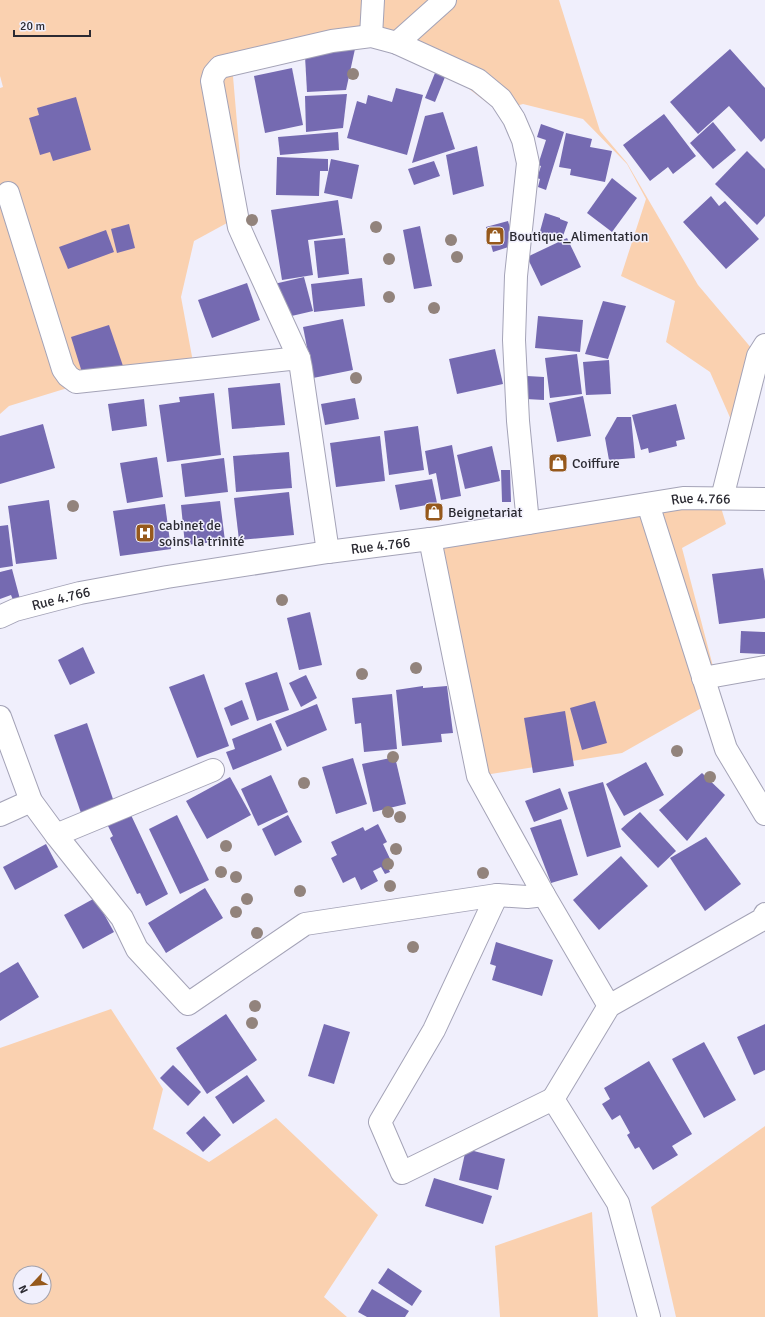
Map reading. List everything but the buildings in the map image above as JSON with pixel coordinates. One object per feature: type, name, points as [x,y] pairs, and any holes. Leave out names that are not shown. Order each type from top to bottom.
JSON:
[{"type":"street","points":[[371,36],[373,0]]},
{"type":"street","points":[[397,43],[445,0]]},
{"type":"street","points":[[328,552],[299,358],[239,226],[212,81],[214,74],[220,67],[332,40],[371,36],[397,43],[478,80],[501,99],[514,119],[523,140],[528,163],[516,276],[514,340],[518,421],[528,523]]},
{"type":"street","points":[[8,193],[63,369],[68,376],[76,382],[299,358]]},
{"type":"street","points":[[722,498],[758,356],[765,345]]},
{"type":"street","name":"Rue 4.766","points":[[0,617],[15,610],[80,593],[167,577],[328,552],[430,539],[683,498],[765,499]]},
{"type":"street","points":[[648,504],[726,749],[765,814]]},
{"type":"street","points":[[430,539],[478,776],[544,895],[609,1006]]},
{"type":"street","points":[[703,678],[765,667]]},
{"type":"street","points":[[0,717],[31,801],[122,918],[137,949],[188,1004],[305,924],[497,895],[527,897],[544,895]]},
{"type":"street","points":[[56,835],[213,770]]},
{"type":"street","points":[[0,815],[31,801]]},
{"type":"street","points":[[497,895],[434,1030],[380,1122],[402,1173],[553,1099],[609,1006],[764,920]]},
{"type":"street","points":[[553,1099],[618,1203],[649,1317]]},
{"type":"shaded area","points":[[0,0],[559,0],[600,131],[627,163],[698,285],[758,356],[719,501],[726,524],[682,548],[721,697],[622,753],[478,776],[430,539],[714,501],[732,422],[710,372],[666,342],[675,301],[621,276],[646,199],[627,164],[583,119],[523,104],[498,111],[456,79],[364,26],[231,53],[240,158],[238,217],[194,241],[181,297],[193,362],[100,378],[9,406],[0,414],[0,88],[3,87],[0,76]]},
{"type":"shaded area","points":[[111,1009],[163,1089],[153,1129],[209,1162],[276,1118],[378,1215],[324,1297],[347,1317],[0,1317],[0,1048]]},
{"type":"shaded area","points":[[765,1126],[765,1317],[676,1317],[651,1207]]},
{"type":"shaded area","points":[[592,1212],[598,1317],[500,1317],[495,1246]]},
{"type":"place","name":"Boutique_Alimentation","points":[[495,236]]},
{"type":"place","name":"Coiffure","points":[[558,463]]},
{"type":"place","name":"Beignetariat","points":[[434,512]]},
{"type":"place","name":"cabinet de soins la trinité","points":[[145,533]]}]
